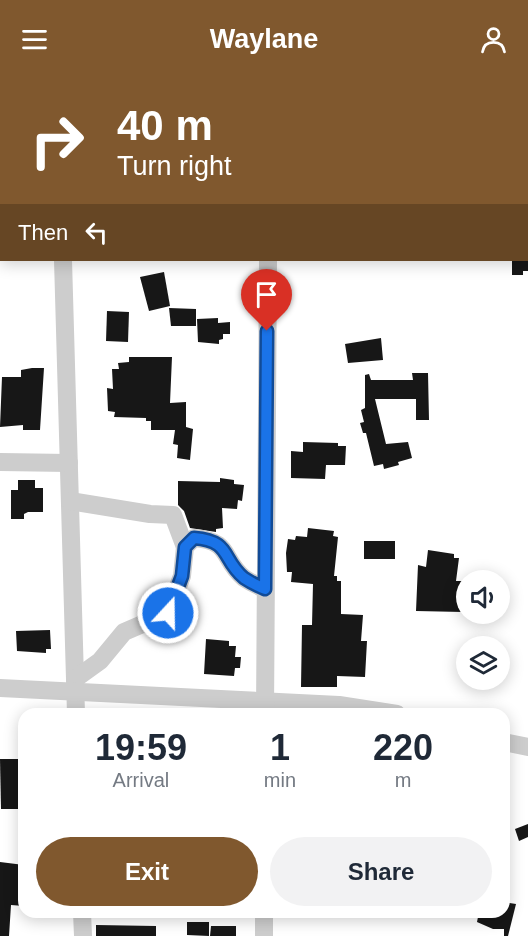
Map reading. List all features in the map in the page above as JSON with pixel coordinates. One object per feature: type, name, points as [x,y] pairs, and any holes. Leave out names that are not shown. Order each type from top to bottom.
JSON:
[{"type":"street","points":[[63,261],[76,708]]},
{"type":"street","points":[[265,708],[268,261]]},
{"type":"street","points":[[0,462],[69,463]]},
{"type":"street","points":[[70,501],[150,514],[172,515],[185,547],[182,576],[168,613],[124,632],[76,685]]},
{"type":"street","points":[[185,547],[194,538],[212,540],[221,547],[243,577],[265,589]]},
{"type":"street","points":[[0,688],[76,685],[265,708],[339,705],[358,708]]},
{"type":"street","points":[[510,743],[528,747]]},
{"type":"street","points":[[82,918],[83,936]]},
{"type":"street","points":[[264,918],[264,936]]},
{"type":"building","points":[[512,261],[528,261],[528,271],[523,271],[523,275],[512,275]]},
{"type":"building","points":[[164,272],[170,306],[149,311],[140,277]]},
{"type":"building","points":[[169,308],[196,309],[196,326],[171,326]]},
{"type":"building","points":[[107,311],[129,312],[128,342],[106,341]]},
{"type":"building","points":[[218,318],[218,323],[230,322],[230,334],[223,334],[223,339],[219,340],[219,344],[198,342],[197,319]]},
{"type":"building","points":[[381,338],[383,360],[348,363],[345,344]]},
{"type":"building","points":[[129,357],[172,357],[170,403],[186,402],[186,427],[193,429],[190,460],[177,458],[178,445],[173,444],[175,430],[151,430],[151,421],[146,421],[146,418],[114,417],[115,412],[108,411],[107,388],[113,389],[112,369],[119,369],[118,363],[129,362]]},
{"type":"building","points":[[44,368],[40,430],[23,430],[23,425],[0,427],[2,377],[21,377],[21,370]]},
{"type":"building","points":[[412,373],[428,373],[429,420],[416,420],[416,399],[375,399],[386,444],[408,442],[412,458],[384,469],[383,464],[374,466],[366,433],[363,433],[360,423],[364,422],[361,410],[365,408],[365,375],[369,374],[371,380],[413,380]]},
{"type":"building","points":[[303,442],[338,443],[338,446],[346,446],[345,465],[326,465],[325,479],[291,478],[291,451],[303,452]]},
{"type":"building","points":[[220,478],[234,480],[234,484],[244,485],[242,501],[238,500],[237,509],[222,508],[223,528],[216,529],[216,532],[190,528],[184,511],[178,505],[178,481],[220,482]]},
{"type":"building","points":[[18,480],[35,480],[35,488],[43,488],[43,512],[28,512],[24,514],[24,519],[11,519],[11,490],[18,490]]},
{"type":"building","points":[[308,528],[334,531],[333,536],[338,537],[334,576],[337,576],[337,581],[341,581],[341,614],[363,615],[361,641],[367,641],[365,677],[337,676],[337,687],[301,687],[302,625],[312,625],[313,584],[291,582],[292,572],[287,572],[286,553],[288,539],[295,540],[296,536],[307,537]]},
{"type":"building","points":[[364,541],[395,541],[395,559],[364,559]]},
{"type":"building","points":[[428,550],[454,554],[454,558],[459,558],[456,570],[456,612],[416,611],[418,565],[426,567]]},
{"type":"building","points":[[50,630],[51,649],[46,649],[46,653],[17,651],[16,631]]},
{"type":"building","points":[[206,639],[229,641],[229,646],[236,646],[235,657],[241,657],[240,668],[235,668],[234,676],[204,674]]},
{"type":"building","points":[[0,759],[18,759],[18,809],[1,809]]},
{"type":"building","points":[[528,824],[528,837],[519,841],[515,829]]},
{"type":"building","points":[[0,862],[18,864],[18,906],[11,905],[9,936],[0,936]]},
{"type":"building","points":[[510,903],[516,904],[508,936],[504,936],[504,929],[493,929],[477,922],[478,918],[510,918]]},
{"type":"building","points":[[187,922],[209,922],[209,936],[187,935]]},
{"type":"building","points":[[96,925],[156,926],[156,936],[96,936]]},
{"type":"building","points":[[211,926],[236,926],[236,936],[210,936]]},
{"type":"route","points":[[168,613],[182,576],[185,547],[194,538],[212,540],[221,547],[243,577],[265,589],[267,331]]}]
